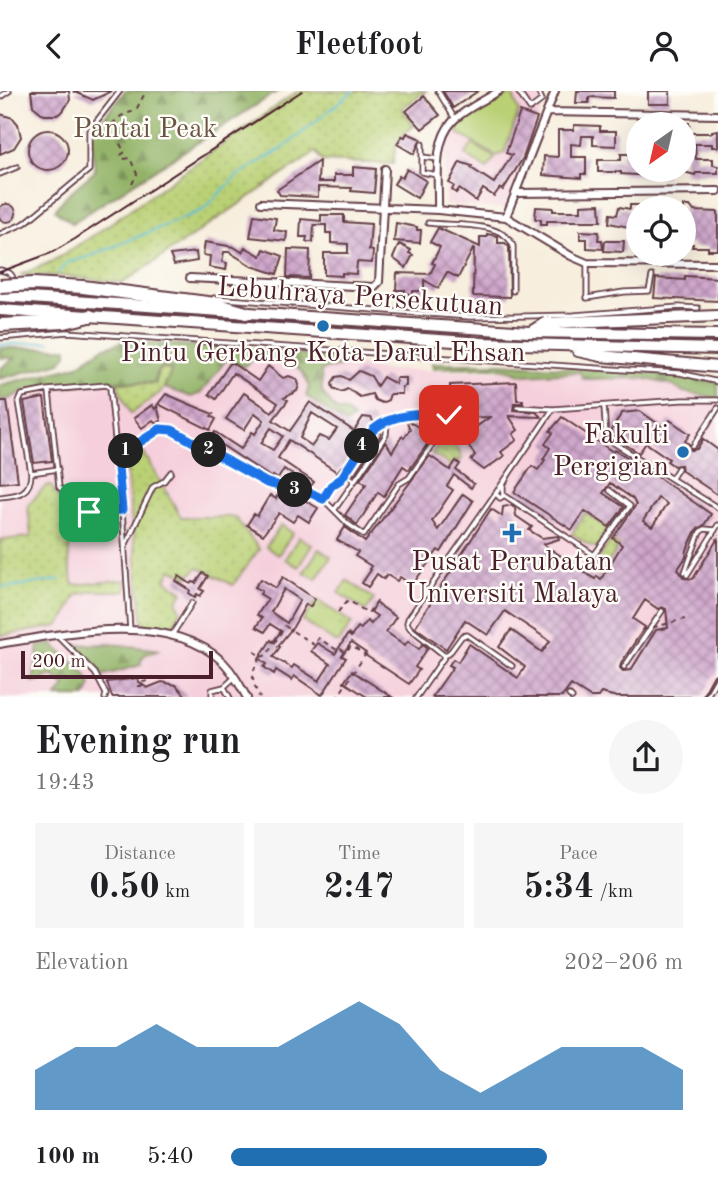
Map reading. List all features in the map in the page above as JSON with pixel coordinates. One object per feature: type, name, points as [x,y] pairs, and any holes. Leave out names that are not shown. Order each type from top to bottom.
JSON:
[{"type":"highway","points":[[0,286],[33,284],[83,287],[218,301],[246,313]]},
{"type":"highway","name":"Lebuhraya Persekutuan","points":[[0,296],[529,332],[718,335]]},
{"type":"highway","name":"Lebuhraya Persekutuan","points":[[0,310],[555,347],[718,348]]},
{"type":"highway","points":[[0,325],[65,322],[90,316]]},
{"type":"highway","points":[[529,332],[545,323],[718,316]]},
{"type":"highway","points":[[555,347],[601,356],[718,367]]},
{"type":"street","points":[[438,210],[440,143],[455,119],[499,91]]},
{"type":"street","points":[[506,217],[555,91]]},
{"type":"street","points":[[548,112],[718,115]]},
{"type":"street","points":[[190,278],[374,287],[379,282],[385,169]]},
{"type":"street","points":[[516,193],[718,191]]},
{"type":"street","points":[[261,203],[438,210],[506,217],[587,263],[718,264]]},
{"type":"street","points":[[0,644],[57,635],[130,630],[172,635],[211,653],[223,662],[246,697]]},
{"type":"lane","points":[[0,97],[9,91]]},
{"type":"lane","points":[[0,235],[25,223],[89,170],[89,131],[120,91]]},
{"type":"lane","points":[[438,91],[455,119]]},
{"type":"lane","points":[[518,92],[530,109],[542,100],[538,91]]},
{"type":"lane","points":[[422,144],[422,173],[439,175]]},
{"type":"lane","points":[[422,157],[440,159]]},
{"type":"lane","points":[[0,174],[18,167]]},
{"type":"lane","points":[[471,226],[472,213]]},
{"type":"lane","points":[[482,227],[484,215]]},
{"type":"lane","points":[[428,223],[489,228],[512,241],[513,291]]},
{"type":"lane","points":[[587,263],[587,298],[649,291],[652,276]]},
{"type":"lane","points":[[0,270],[9,272],[14,282],[14,297]]},
{"type":"lane","points":[[0,281],[66,280],[218,301],[470,317],[574,315],[698,308]]},
{"type":"lane","points":[[653,309],[676,318]]},
{"type":"lane","points":[[0,338],[67,332],[658,370],[718,382]]},
{"type":"lane","points":[[658,370],[686,364]]},
{"type":"lane","points":[[0,496],[20,495],[31,483],[19,402],[22,395],[107,385],[110,388],[122,510],[130,630]]},
{"type":"lane","points":[[48,390],[62,491],[84,511],[122,510]]},
{"type":"lane","points":[[517,407],[553,409],[718,400]]},
{"type":"lane","points":[[604,406],[606,438],[718,508]]},
{"type":"lane","points":[[693,446],[718,408]]},
{"type":"lane","points":[[504,495],[503,485],[509,474],[553,409]]},
{"type":"lane","points":[[144,439],[160,429],[168,428],[267,483],[323,499],[348,524],[364,535],[399,484],[409,478],[446,425],[450,413],[394,417],[373,430],[345,473],[331,486],[323,499]]},
{"type":"lane","points":[[334,509],[386,435],[387,423]]},
{"type":"lane","points":[[31,473],[58,468]]},
{"type":"lane","points":[[671,479],[678,468]]},
{"type":"lane","points":[[124,548],[153,487],[164,481],[171,472]]},
{"type":"lane","points":[[345,473],[355,481]]},
{"type":"lane","points":[[445,656],[410,628],[407,621],[509,474]]},
{"type":"lane","points":[[504,495],[594,555],[630,506],[609,490]]},
{"type":"lane","points":[[496,494],[500,498],[504,495]]},
{"type":"lane","points":[[715,530],[704,529],[700,532],[686,574],[715,530],[718,525]]},
{"type":"lane","points":[[172,635],[192,603]]},
{"type":"lane","points":[[624,667],[662,611]]},
{"type":"lane","points":[[57,635],[102,682],[105,697]]},
{"type":"lane","points":[[417,697],[462,636],[467,635],[512,666]]},
{"type":"lane","points":[[212,697],[212,690],[224,687],[235,677]]},
{"type":"lane","points":[[707,697],[718,677]]},
{"type":"lane","points":[[224,687],[229,697]]},
{"type":"path","points":[[105,125],[112,124],[121,116],[136,110],[146,91]]},
{"type":"path","points":[[112,124],[120,131],[117,139],[125,152],[121,155],[123,159],[130,158],[136,174],[132,184]]},
{"type":"path","points":[[117,457],[144,439]]},
{"type":"path","points":[[338,612],[348,600],[368,613],[380,597]]},
{"type":"path","points":[[643,630],[685,619]]},
{"type":"path","points":[[260,697],[252,680],[252,671],[261,657],[267,655],[285,627],[314,645],[318,638],[337,650],[339,648],[346,653],[351,646],[365,655],[338,697]]},
{"type":"path","points":[[254,651],[261,657]]},
{"type":"path","points":[[138,686],[144,686],[143,682],[148,681]]},
{"type":"shaded area","points":[[505,91],[548,91],[506,209],[445,205],[447,133],[455,122]]},
{"type":"shaded area","points":[[253,354],[339,360],[381,370],[510,371],[522,376],[579,373],[583,380],[642,379],[672,386],[684,394],[718,399],[718,697],[0,697],[0,393],[114,381],[155,383],[164,388],[201,393],[228,358]]},
{"type":"green space","name":"Pantai Peak","points":[[125,91],[278,91],[72,223],[55,210],[66,196],[95,171],[92,132]]},
{"type":"green space","points":[[298,91],[426,91],[402,108],[414,126],[398,142],[393,164],[322,161],[316,152],[123,283],[65,276],[20,275],[51,262],[94,235]]},
{"type":"green space","points":[[512,93],[519,111],[504,153],[496,156],[458,133],[458,126]]},
{"type":"green space","points":[[473,144],[495,158],[487,169],[465,155]]},
{"type":"green space","points":[[125,341],[276,351],[339,360],[342,366],[321,370],[322,392],[337,411],[345,411],[353,418],[346,424],[306,396],[309,386],[305,377],[294,366],[255,357],[243,367],[227,359],[201,393],[191,397],[164,388],[172,370],[162,367],[156,373],[155,383],[114,381],[24,391],[9,399],[0,400],[0,385],[76,366],[103,348]]},
{"type":"green space","points":[[0,348],[67,348],[67,354],[61,362],[0,379],[0,369],[15,358],[0,358]]},
{"type":"green space","points":[[432,363],[501,363],[690,376],[718,383],[718,398],[683,392],[672,385],[642,378],[583,379],[580,372],[523,375],[492,367],[433,368]]},
{"type":"green space","points":[[162,368],[172,371],[162,391],[131,414],[116,382],[156,384],[157,373]]},
{"type":"green space","points":[[446,434],[462,458],[460,462],[456,459],[451,466],[432,454]]},
{"type":"green space","points":[[141,448],[181,517],[235,517],[259,549],[233,585],[198,567],[188,577],[171,569],[166,580],[183,592],[177,601],[181,611],[171,629],[147,627],[142,618],[125,456]]},
{"type":"green space","points":[[47,485],[51,486],[61,501],[81,516],[82,528],[72,539],[69,554],[74,585],[125,580],[126,591],[93,591],[76,595],[58,626],[0,636],[0,540],[31,537],[28,505]]},
{"type":"green space","points":[[585,513],[608,528],[597,547],[592,547],[572,534]]},
{"type":"green space","points":[[281,525],[293,533],[278,555],[266,547]]},
{"type":"green space","points":[[299,537],[312,545],[298,567],[285,559]]},
{"type":"green space","points":[[611,540],[619,546],[600,576],[591,571]]},
{"type":"green space","points":[[319,549],[331,557],[316,579],[304,572]]},
{"type":"green space","points":[[347,580],[374,599],[366,611],[339,593]]},
{"type":"green space","points":[[317,600],[352,623],[339,642],[303,621]]},
{"type":"green space","points":[[52,644],[86,674],[91,685],[86,697],[57,697],[65,686],[52,675],[33,682],[39,646]]},
{"type":"green space","points":[[113,644],[160,650],[146,654],[141,659],[141,665],[102,676],[72,645]]},
{"type":"building","points":[[31,91],[69,91],[70,100],[57,115],[44,115],[33,106]]},
{"type":"building","points":[[73,91],[112,91],[93,100]]},
{"type":"building","points":[[443,91],[478,91],[453,108]]},
{"type":"building","points":[[577,91],[614,91],[614,98],[589,97],[589,103],[576,103]]},
{"type":"building","points":[[648,91],[670,91],[670,104],[648,104]]},
{"type":"building","points":[[424,96],[440,115],[422,129],[406,111]]},
{"type":"building","points":[[520,112],[537,118],[523,158],[503,190],[500,188],[494,196],[483,189],[476,201],[459,189],[456,193],[452,190],[454,186],[449,183],[460,162],[472,166],[471,168],[494,183],[512,155],[506,153]]},
{"type":"building","points":[[0,114],[13,118],[18,124],[21,137],[14,148],[0,154]]},
{"type":"building","points":[[574,125],[600,126],[600,131],[616,131],[616,146],[593,145],[593,136],[582,136],[581,145],[571,144],[571,157],[586,157],[586,174],[581,174],[581,178],[543,175],[544,156],[558,157],[558,130],[574,130]]},
{"type":"building","points":[[48,130],[62,136],[68,150],[62,164],[48,170],[34,164],[28,150],[34,136]]},
{"type":"building","points":[[718,130],[718,147],[712,147],[712,144],[696,144],[696,133],[712,133]]},
{"type":"building","points":[[407,133],[421,139],[414,154],[397,144]]},
{"type":"building","points":[[621,154],[626,154],[626,174],[598,172],[598,160],[621,160]]},
{"type":"building","points":[[696,159],[713,159],[713,165],[718,166],[718,173],[696,173]]},
{"type":"building","points":[[319,161],[318,182],[334,182],[334,175],[353,175],[353,167],[376,169],[374,193],[351,191],[352,188],[318,187],[318,197],[280,195],[277,190]]},
{"type":"building","points":[[407,169],[426,181],[417,198],[394,184],[399,176],[402,178]]},
{"type":"building","points":[[600,204],[601,221],[547,221],[547,224],[541,224],[541,219],[535,219],[536,207],[553,208],[553,211],[581,211],[581,205]]},
{"type":"building","points":[[4,205],[10,205],[15,210],[15,216],[10,221],[4,221],[-1,216],[-1,210]]},
{"type":"building","points":[[619,207],[626,208],[626,226],[609,223],[610,214],[617,215]]},
{"type":"building","points":[[696,211],[718,212],[718,250],[708,250],[708,247],[696,247]]},
{"type":"building","points":[[254,215],[276,218],[274,230],[287,232],[286,241],[250,237]]},
{"type":"building","points":[[321,215],[344,215],[344,222],[371,224],[369,250],[373,251],[372,263],[357,262],[356,274],[324,275],[324,253],[348,253],[348,244],[331,243],[331,233],[326,233],[326,225],[314,225],[313,242],[306,242],[307,237],[300,237],[301,219],[321,221]]},
{"type":"building","points":[[396,223],[421,230],[420,243],[394,241]]},
{"type":"building","points":[[438,228],[480,247],[480,237],[487,237],[487,234],[498,236],[498,243],[505,243],[509,247],[510,297],[473,296],[474,247],[458,278],[447,272],[438,288],[424,280],[424,291],[405,294],[405,290],[396,290],[397,273],[430,274],[440,247],[430,242]]},
{"type":"building","points":[[580,231],[599,232],[598,240],[602,240],[603,249],[587,248],[587,239],[580,239]]},
{"type":"building","points":[[605,241],[624,241],[623,252],[604,251]]},
{"type":"building","points":[[205,242],[234,247],[242,252],[245,247],[261,256],[264,249],[283,256],[277,274],[252,266],[229,252],[224,252],[222,262],[227,263],[226,270],[209,267],[210,256],[203,255]]},
{"type":"building","points":[[399,244],[411,250],[409,253],[413,255],[406,268],[393,258]]},
{"type":"building","points":[[288,249],[310,250],[309,278],[287,277]]},
{"type":"building","points":[[196,252],[197,261],[174,265],[170,255]]},
{"type":"building","points":[[685,276],[718,278],[718,301],[654,298],[656,278],[685,280]]},
{"type":"building","points":[[231,362],[258,381],[268,366],[283,378],[289,376],[297,379],[297,391],[284,398],[288,400],[273,420],[290,431],[310,402],[354,431],[363,417],[371,418],[375,424],[363,436],[343,468],[337,472],[289,440],[278,458],[314,482],[310,487],[284,469],[278,479],[273,476],[272,478],[211,438],[215,432],[241,449],[252,432],[255,434],[264,420],[255,413],[244,430],[226,419],[244,393],[272,412],[278,403],[233,373],[216,399],[209,394]],"holes":[[[312,413],[337,429],[329,440],[319,436],[312,446],[300,438]],[[271,428],[283,436],[273,450],[261,443]]]},
{"type":"building","points":[[359,371],[371,376],[377,386],[383,377],[396,384],[396,378],[406,378],[406,386],[402,387],[402,394],[390,394],[388,400],[382,403],[375,400],[372,394],[360,397],[348,389],[341,392],[333,388],[332,383],[336,377],[342,376],[349,380]]},
{"type":"building","points":[[516,382],[517,400],[523,400],[523,403],[514,403],[513,410],[536,412],[541,417],[509,416],[518,430],[513,434],[517,440],[501,452],[504,456],[484,470],[471,460],[475,455],[462,437],[490,417],[452,418],[455,412],[451,406],[433,408],[432,391],[450,389],[450,385]]},
{"type":"building","points":[[166,394],[213,414],[211,416],[216,419],[210,430],[158,404]]},
{"type":"building","points":[[44,398],[52,461],[34,463],[24,402]]},
{"type":"building","points":[[0,401],[7,401],[18,481],[0,483]]},
{"type":"building","points":[[152,405],[155,409],[157,406],[161,421],[156,423],[153,420],[142,428],[134,418]]},
{"type":"building","points":[[640,411],[664,428],[670,420],[690,434],[685,441],[691,450],[697,449],[703,439],[718,450],[718,495],[682,471],[681,465],[674,466],[667,461],[669,459],[646,443],[639,453],[612,436],[611,430],[622,413]]},
{"type":"building","points":[[562,417],[613,452],[615,450],[634,461],[711,514],[704,525],[696,530],[686,557],[678,569],[684,578],[693,579],[718,538],[718,673],[714,675],[702,697],[617,697],[601,693],[598,697],[590,697],[571,685],[562,697],[432,697],[453,667],[449,665],[453,659],[458,662],[469,644],[518,678],[525,667],[499,647],[511,630],[542,652],[550,641],[505,611],[488,635],[465,620],[446,649],[415,627],[491,509],[502,516],[503,507],[512,505],[516,516],[532,527],[529,530],[542,538],[558,536],[559,539],[543,544],[595,579],[597,576],[601,579],[622,545],[613,538],[636,505],[633,499],[610,483],[603,493],[624,507],[609,527],[585,511],[572,530],[514,492],[532,466],[538,470],[545,460],[543,459],[550,448],[545,444],[553,433],[550,431]],"holes":[[[658,498],[667,504],[652,527],[643,521]],[[645,600],[658,609],[666,609],[668,628],[656,630],[631,670],[623,671],[620,668],[621,663],[645,627],[633,619]]]},
{"type":"building","points":[[406,420],[427,432],[425,435],[431,439],[409,470],[403,466],[384,496],[378,492],[357,525],[345,515],[366,484],[360,480],[386,442],[392,452],[402,436],[404,438],[410,429]]},
{"type":"building","points":[[380,431],[381,434],[354,474],[351,472],[364,449]]},
{"type":"building","points":[[430,456],[450,470],[456,461],[460,464],[456,470],[474,484],[471,488],[454,475],[447,486],[453,490],[432,521],[438,530],[463,494],[473,501],[441,552],[438,550],[412,585],[400,577],[397,581],[387,575],[384,579],[377,574],[368,587],[362,583],[371,566],[355,556],[358,552],[337,540],[345,527],[365,542]]},
{"type":"building","points":[[294,494],[318,508],[309,522],[298,515],[293,522],[279,513],[263,535],[247,525],[254,514],[257,516],[270,495],[288,503]]},
{"type":"building","points":[[203,573],[208,576],[200,589],[204,591],[200,596],[197,594],[195,597],[189,593],[190,590],[176,581],[179,576],[191,584],[196,583]]},
{"type":"building","points":[[283,577],[315,599],[310,607],[306,604],[273,657],[292,668],[294,665],[319,681],[330,664],[311,651],[317,643],[335,654],[348,634],[351,637],[358,627],[361,629],[367,621],[371,624],[377,616],[371,612],[376,603],[396,617],[386,632],[405,645],[408,641],[419,649],[423,644],[428,648],[415,667],[419,670],[409,684],[351,643],[342,656],[346,658],[322,695],[294,676],[292,680],[276,670],[274,674],[264,667],[267,664],[259,658],[281,631],[270,624],[265,632],[256,627],[262,618],[257,615],[268,599],[255,587],[261,579],[276,588]],"holes":[[[284,589],[300,600],[287,623],[271,612]]]},
{"type":"building","points":[[352,671],[392,697],[367,697],[344,682]]},
{"type":"building","points":[[138,678],[147,688],[162,682],[176,685],[187,697],[112,697],[107,682]]},
{"type":"waterway","points":[[58,273],[66,263],[88,257],[203,210],[238,175],[286,146],[353,91]]},
{"type":"waterway","points":[[0,345],[50,342]]},
{"type":"waterway","points":[[0,588],[60,580]]},
{"type":"tram line","points":[[0,272],[51,253],[75,239],[302,91]]},
{"type":"place","name":"Pintu Gerbang Kota Darul Ehsan","points":[[323,326]]},
{"type":"place","name":"Fakulti Pergigian","points":[[683,452]]},
{"type":"place","name":"Pusat Perubatan Universiti Malaya","points":[[512,533]]},
{"type":"route","points":[[89,512],[122,510],[117,457],[163,428],[172,430],[267,483],[323,499],[331,486],[341,479],[379,425],[394,417],[449,415]]}]
